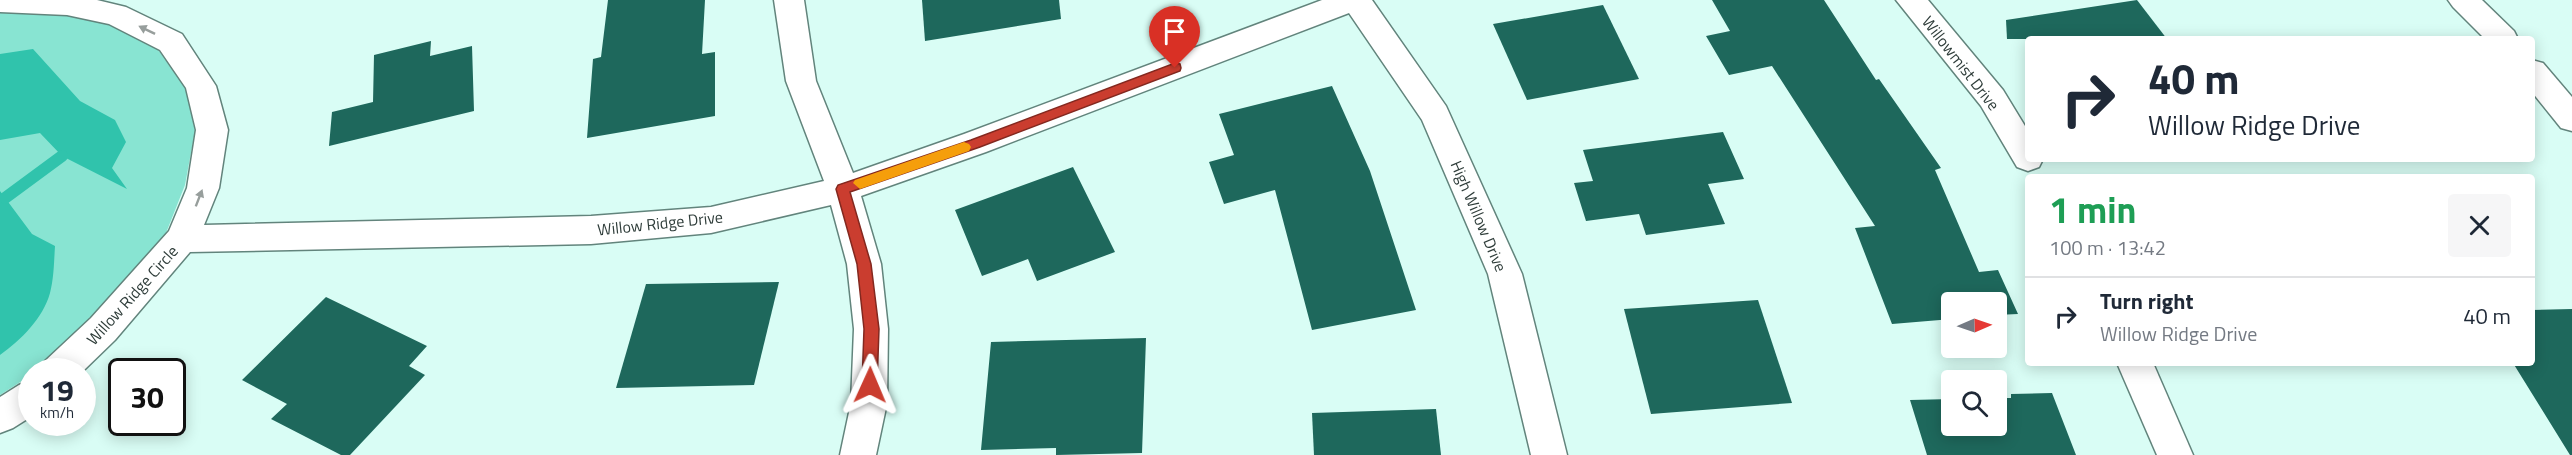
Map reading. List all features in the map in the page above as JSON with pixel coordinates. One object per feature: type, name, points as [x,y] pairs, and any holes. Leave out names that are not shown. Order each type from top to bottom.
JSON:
[{"type":"street","points":[[789,0],[801,81],[843,189],[864,264],[871,329],[869,403],[858,455]]},
{"type":"street","name":"Willow Ridge Drive","points":[[182,239],[591,230],[711,220],[843,189],[975,143],[1354,0]]},
{"type":"street","name":"High Willow Drive","points":[[1354,0],[1435,115],[1505,274],[1546,435],[1549,455]]},
{"type":"street","name":"Willowmist Drive","points":[[1911,0],[1992,98],[2025,154]]},
{"type":"street","points":[[2463,0],[2500,36]]},
{"type":"street","name":"Willow Ridge Circle","points":[[0,1],[67,4],[117,15],[171,42],[201,87],[212,130],[202,188],[182,239],[103,329],[73,358]]},
{"type":"street","points":[[2535,75],[2572,119]]},
{"type":"street","points":[[2136,366],[2175,455]]},
{"type":"street","points":[[0,417],[18,405]]},
{"type":"shaded area","points":[[0,9],[60,11],[106,22],[157,48],[186,89],[195,131],[185,185],[166,233],[91,317],[47,358],[18,358],[18,383],[0,395]]},
{"type":"shaded area","points":[[33,49],[80,101],[115,120],[126,142],[112,168],[127,189],[62,156],[40,133],[0,140],[0,54]]},
{"type":"shaded area","points":[[0,191],[32,234],[55,246],[52,281],[47,302],[30,328],[0,355]]},
{"type":"building","points":[[608,0],[705,0],[702,54],[715,52],[715,116],[587,138],[593,59],[601,57]]},
{"type":"building","points":[[922,0],[1059,0],[1061,19],[925,41]]},
{"type":"building","points":[[1712,0],[1824,0],[1876,80],[1879,79],[1941,168],[1935,170],[1979,272],[1998,270],[2018,314],[2007,314],[2007,292],[1941,292],[1941,320],[1892,324],[1855,228],[1875,226],[1772,66],[1729,75],[1706,36],[1730,31]]},
{"type":"building","points":[[2137,0],[2165,36],[2025,36],[2025,39],[2007,39],[2006,20]]},
{"type":"building","points":[[1603,5],[1639,79],[1527,100],[1493,24]]},
{"type":"building","points":[[431,41],[430,56],[472,46],[474,111],[329,146],[332,112],[373,102],[374,55]]},
{"type":"building","points":[[1332,86],[1370,171],[1416,310],[1312,330],[1275,190],[1224,204],[1209,162],[1234,155],[1219,114]]},
{"type":"building","points":[[1723,132],[1744,179],[1708,184],[1725,224],[1646,235],[1639,214],[1586,221],[1574,183],[1593,181],[1583,150]]},
{"type":"building","points":[[1073,167],[1115,252],[1037,281],[1028,259],[982,276],[955,210]]},
{"type":"building","points":[[779,282],[754,385],[616,388],[646,284]]},
{"type":"building","points":[[326,297],[427,346],[409,366],[425,375],[350,455],[341,455],[271,419],[287,404],[242,380]]},
{"type":"building","points":[[1758,300],[1792,403],[1651,414],[1624,309]]},
{"type":"building","points":[[2572,309],[2572,455],[2515,366],[2535,366],[2535,310]]},
{"type":"building","points":[[1146,338],[1142,453],[1056,455],[1056,448],[981,450],[991,342]]},
{"type":"building","points":[[2052,393],[2076,455],[1927,455],[1910,400],[1941,399],[1941,436],[2007,436],[2007,398],[2011,398],[2011,394]]},
{"type":"building","points":[[1436,409],[1441,455],[1314,455],[1312,413]]},
{"type":"waterway","points":[[5,198],[62,156]]},
{"type":"slow traffic","points":[[860,183],[964,147]]},
{"type":"route","points":[[870,385],[871,329],[864,264],[843,189],[975,143],[1175,68]]}]
